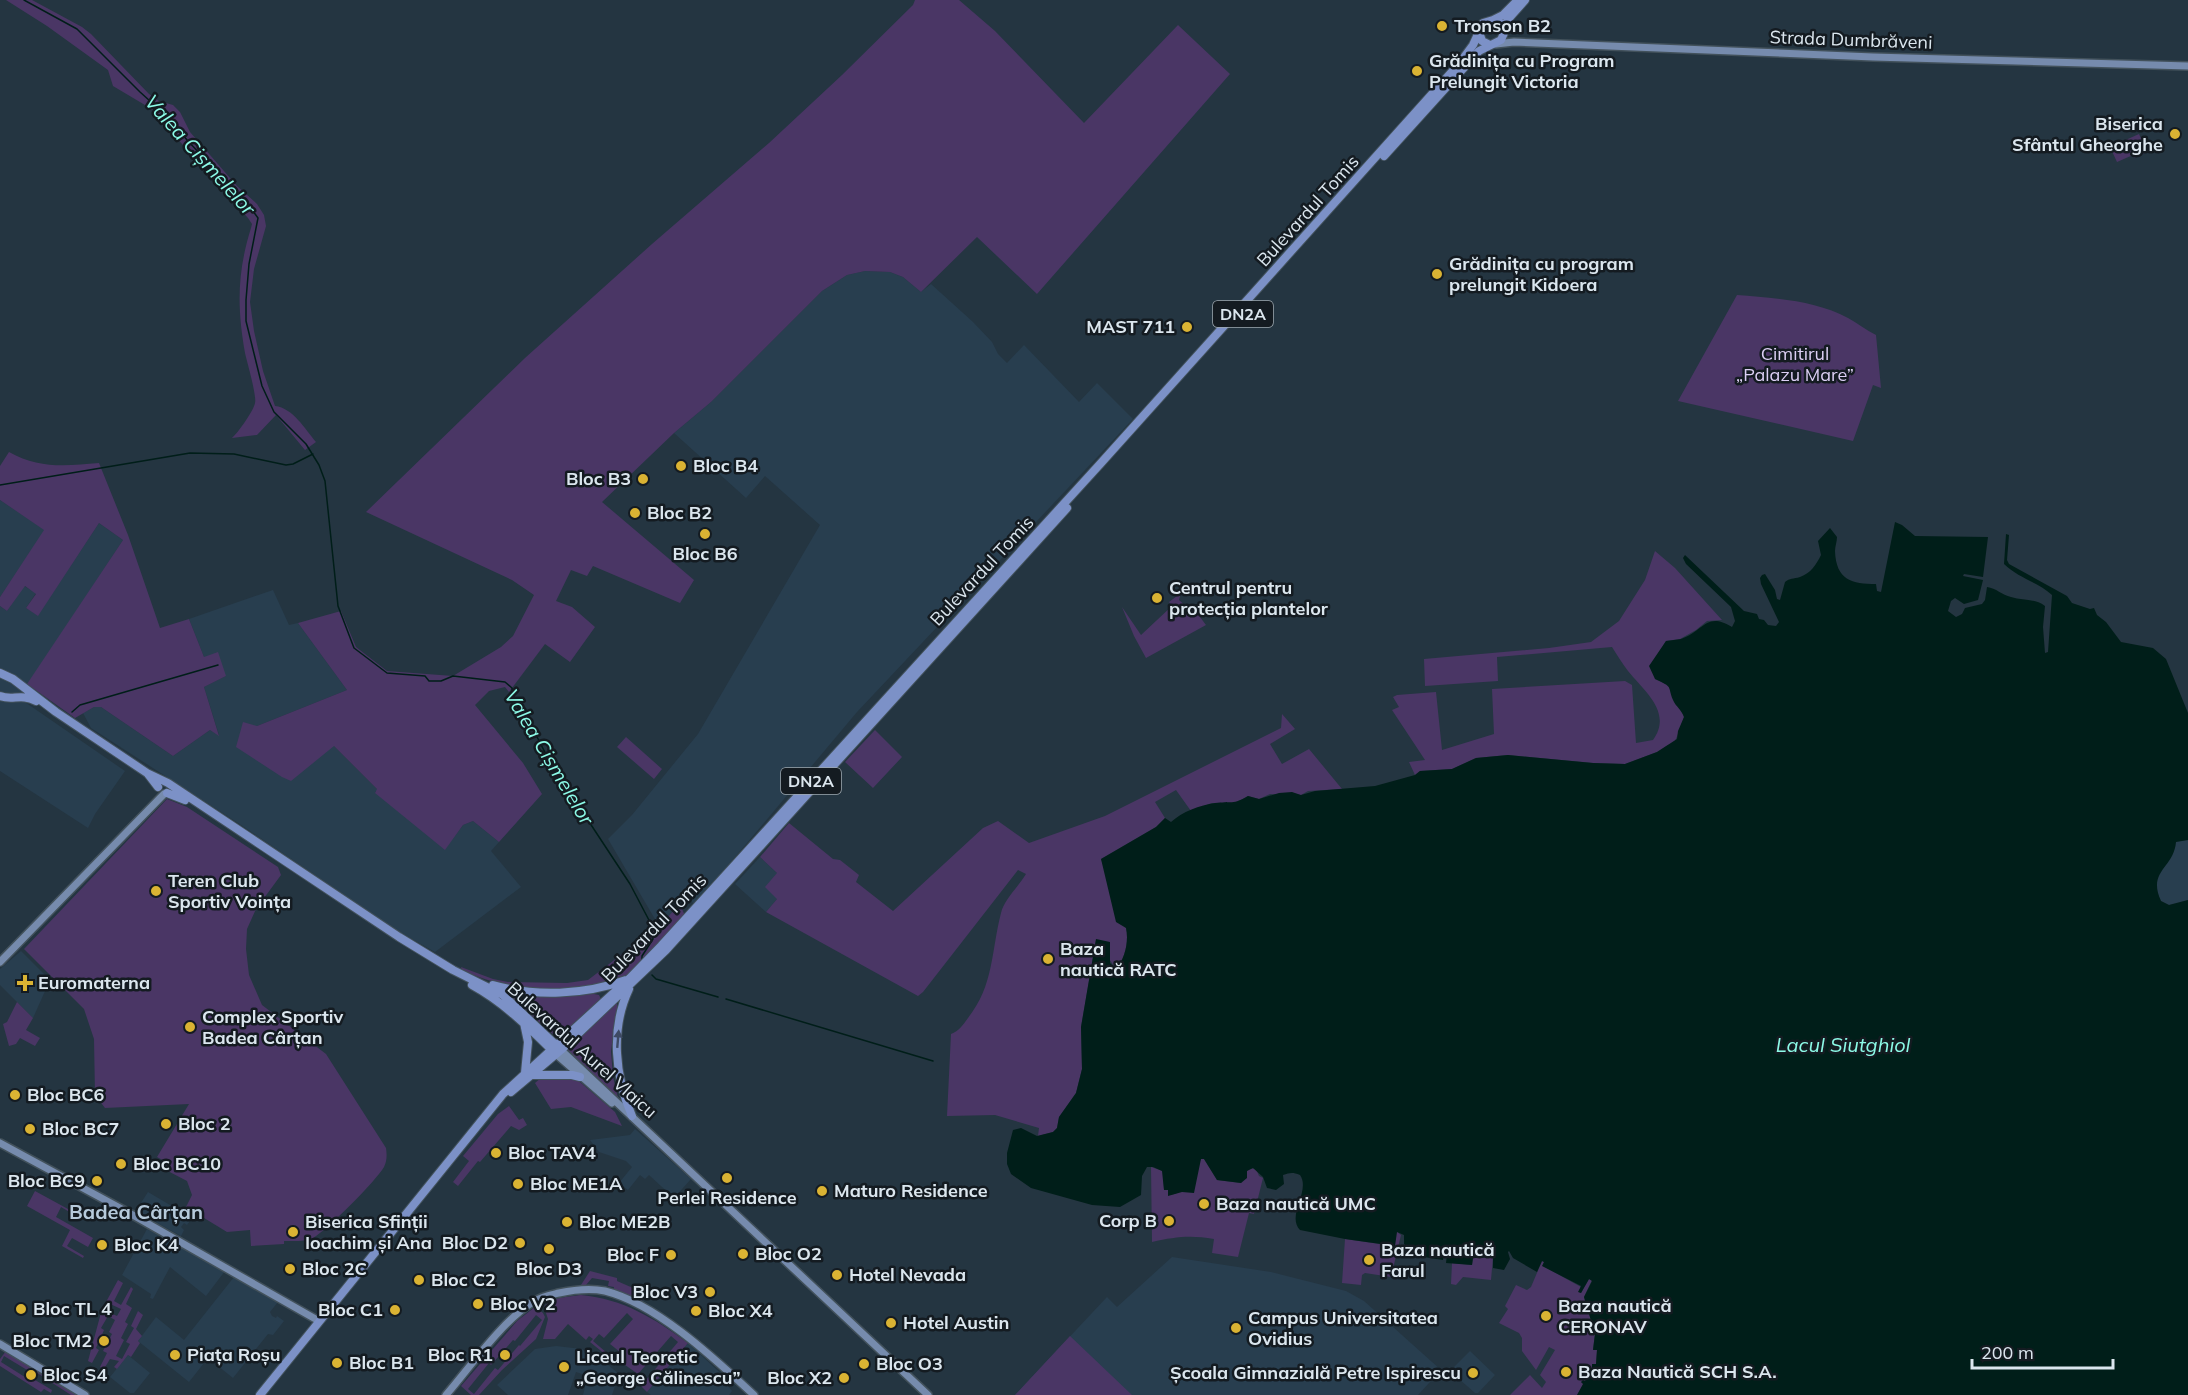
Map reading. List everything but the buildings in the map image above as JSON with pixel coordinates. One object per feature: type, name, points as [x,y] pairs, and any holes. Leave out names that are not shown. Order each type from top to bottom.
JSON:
[{"type":"main road","name":"DN2A","points":[[1479,32],[1483,23],[1503,15],[1518,0]]},
{"type":"main road","name":"DN2A","points":[[1493,44],[1502,38],[1509,18],[1525,0]]},
{"type":"main road","points":[[1493,20],[1500,23],[1503,30]]},
{"type":"main road","points":[[1479,32],[1482,40],[1493,44]]},
{"type":"main road","name":"Bulevardul Tomis","points":[[260,1395],[503,1094],[556,1050],[666,950],[1460,64],[1479,32]]},
{"type":"main road","name":"Bulevardul Tomis","points":[[1025,550],[1456,75],[1479,51],[1493,44]]},
{"type":"main road","name":"Bulevardul Aurel Vlaicu","points":[[2,676],[16,682],[56,712],[147,773],[163,788],[399,937],[465,976],[503,995],[556,1050]]},
{"type":"main road","points":[[10,698],[16,693],[16,682]]},
{"type":"main road","name":"Bulevardul Aurel Vlaicu","points":[[0,696],[10,698],[25,696],[56,712]]},
{"type":"main road","name":"Bulevardul Aurel Vlaicu","points":[[163,788],[400,943],[500,1002],[556,1050]]},
{"type":"main road","points":[[465,976],[504,988],[542,992],[587,990],[632,980]]},
{"type":"main road","points":[[632,980],[624,1001],[617,1053],[621,1087],[632,1116]]},
{"type":"main road","points":[[523,1021],[528,1042],[528,1074],[580,1077]]},
{"type":"street","points":[[1503,30],[1514,42]]},
{"type":"street","name":"Strada Dumbrăveni","points":[[1493,44],[1514,42],[1873,57],[2188,66]]},
{"type":"street","points":[[0,963],[153,806],[163,788]]},
{"type":"street","name":"Bulevardul Aurel Vlaicu","points":[[556,1050],[580,1077],[617,1107],[927,1395]]},
{"type":"street","name":"Bulevardul Aurel Vlaicu","points":[[556,1050],[632,1116],[927,1395]]},
{"type":"street","points":[[0,1143],[319,1321]]},
{"type":"street","points":[[446,1395],[513,1317],[534,1301],[571,1290],[602,1290],[624,1297],[657,1316],[706,1353],[754,1395]]},
{"type":"street","points":[[0,1344],[85,1395]]},
{"type":"shaded area","points":[[865,271],[890,272],[903,277],[921,292],[931,284],[973,322],[992,342],[998,354],[1007,363],[1024,345],[1079,402],[1097,383],[1133,419],[857,712],[695,905],[687,897],[659,926],[608,839],[632,815],[698,734],[820,525],[765,476],[746,498],[674,433],[711,402],[822,291],[847,275]]},
{"type":"shaded area","points":[[0,500],[45,530],[0,597]]},
{"type":"shaded area","points":[[99,523],[123,540],[19,698],[125,771],[88,828],[0,771],[0,606],[7,611],[24,586],[36,593],[26,608],[38,615]]},
{"type":"shaded area","points":[[273,590],[289,625],[298,623],[347,690],[257,726],[334,746],[378,790],[375,792],[445,849],[463,825],[473,821],[499,842],[491,851],[521,887],[435,952],[401,933],[238,823],[91,728],[83,713],[94,707],[101,707],[173,756],[210,730],[219,735],[204,687],[226,676],[204,657],[189,619]]},
{"type":"shaded area","points":[[2188,840],[2188,900],[2169,905],[2161,901],[2156,891],[2156,880],[2176,841]]},
{"type":"shaded area","points":[[760,857],[777,873],[777,899],[766,912],[735,884]]},
{"type":"shaded area","name":"Euromaterna","points":[[21,951],[50,980],[33,1018],[0,985],[0,969]]},
{"type":"shaded area","points":[[635,1129],[691,1179],[674,1198],[649,1175],[645,1179],[640,1175],[628,1190],[619,1183],[632,1167],[626,1161],[599,1152],[590,1140],[630,1135]]},
{"type":"shaded area","points":[[148,1192],[192,1218],[187,1225],[184,1223],[181,1227],[184,1230],[181,1236],[137,1212]]},
{"type":"shaded area","points":[[147,1229],[225,1271],[206,1296],[170,1267],[153,1299],[150,1298],[151,1294],[122,1275]]},
{"type":"shaded area","name":"Campus Universitatea Ovidius","points":[[1172,1257],[1271,1272],[1346,1291],[1364,1301],[1441,1370],[1418,1395],[1015,1395],[1107,1297],[1117,1307]]},
{"type":"shaded area","points":[[234,1277],[278,1302],[270,1312],[272,1316],[276,1318],[277,1316],[284,1321],[273,1335],[268,1334],[233,1378],[208,1358],[189,1382],[138,1341],[156,1317],[184,1340]]},
{"type":"shaded area","points":[[688,1343],[730,1382],[728,1386],[732,1391],[729,1395],[651,1395],[647,1392]]},
{"type":"shaded area","name":"Liceul Teoretic „George Călinescu”","points":[[556,1346],[582,1349],[600,1363],[602,1360],[619,1374],[612,1395],[583,1395],[588,1376],[576,1372],[568,1395],[508,1395],[497,1385],[535,1349]]},
{"type":"shaded area","name":"Școala Gimnazială Petre Ispirescu","points":[[1470,1351],[1495,1375],[1478,1393],[1475,1393],[1450,1371]]},
{"type":"shaded area","points":[[128,1355],[150,1373],[134,1393],[130,1393],[110,1377]]},
{"type":"green space","points":[[6,0],[32,0],[91,34],[149,94],[159,101],[173,105],[180,112],[190,132],[237,186],[257,204],[264,215],[266,226],[254,269],[250,302],[254,331],[263,371],[275,406],[293,415],[316,442],[305,450],[276,415],[257,435],[232,438],[252,411],[255,403],[245,353],[240,305],[243,260],[252,224],[150,108],[113,86],[108,70]]},
{"type":"green space","points":[[915,0],[959,0],[995,31],[1084,123],[1178,25],[1230,74],[1037,294],[977,237],[921,292],[903,277],[890,272],[865,271],[847,275],[822,291],[711,402],[674,433],[602,502],[694,580],[680,603],[593,566],[587,576],[571,570],[556,601],[572,607],[595,627],[570,662],[545,644],[509,692],[505,687],[489,691],[475,705],[523,763],[542,794],[499,842],[473,821],[463,825],[445,850],[375,793],[377,789],[334,746],[291,781],[236,747],[243,722],[257,726],[347,690],[298,623],[341,611],[356,647],[387,671],[453,676],[501,647],[513,636],[534,595],[512,580],[366,512],[525,358],[769,143],[842,75],[913,5]]},
{"type":"green space","points":[[2139,134],[2147,152],[2117,162],[2110,147]]},
{"type":"green space","name":"Cimitirul „Palazu Mare”","points":[[1737,295],[1794,301],[1822,307],[1848,318],[1876,335],[1881,388],[1873,385],[1853,441],[1678,401]]},
{"type":"green space","points":[[9,452],[42,464],[99,463],[128,535],[160,628],[189,619],[204,657],[218,652],[226,676],[204,687],[219,736],[210,730],[173,756],[101,707],[94,707],[75,718],[27,684],[123,540],[99,523],[38,616],[26,608],[36,594],[25,586],[7,611],[0,606],[0,597],[44,530],[0,500],[0,466]]},
{"type":"green space","points":[[1655,551],[1675,568],[1722,620],[1707,621],[1680,639],[1666,641],[1657,656],[1655,679],[1668,685],[1684,717],[1673,744],[1625,764],[1508,755],[1476,758],[1452,769],[1420,771],[1415,775],[1409,762],[1425,760],[1392,710],[1399,707],[1393,697],[1397,695],[1436,692],[1442,750],[1494,734],[1492,689],[1625,681],[1632,685],[1636,743],[1653,740],[1660,720],[1658,711],[1654,702],[1628,671],[1612,647],[1497,657],[1498,681],[1425,686],[1424,659],[1591,642],[1619,621],[1645,580]]},
{"type":"green space","points":[[1181,593],[1179,600],[1197,613],[1206,625],[1146,658],[1122,607],[1141,635],[1172,606],[1169,602]]},
{"type":"green space","points":[[1282,714],[1295,729],[1270,744],[1282,764],[1309,749],[1342,789],[1308,791],[1301,795],[1270,794],[1259,799],[1248,796],[1233,804],[1212,803],[1191,811],[1176,790],[1155,802],[1165,818],[1156,827],[1101,859],[1126,928],[1127,944],[1122,960],[1116,969],[1096,940],[1081,1027],[1082,1069],[1076,1093],[1059,1117],[1057,1128],[1053,1132],[1038,1136],[1039,1128],[995,1115],[947,1116],[951,1034],[964,1023],[983,993],[1003,908],[1026,874],[1018,870],[918,996],[766,912],[777,899],[765,887],[777,873],[760,857],[789,823],[833,859],[840,860],[859,875],[856,882],[893,911],[983,828],[998,821],[1029,843],[1105,816],[1281,728]]},
{"type":"green space","points":[[875,730],[902,757],[873,788],[845,762]]},
{"type":"green space","points":[[626,737],[662,769],[654,779],[617,747]]},
{"type":"green space","name":"Complex Sportiv Badea Cârțan","points":[[167,799],[187,807],[278,867],[281,875],[256,909],[247,929],[246,949],[249,975],[262,1005],[326,1054],[386,1148],[386,1162],[379,1174],[340,1216],[310,1239],[284,1241],[284,1244],[251,1246],[250,1230],[227,1232],[186,1207],[192,1195],[187,1181],[164,1169],[168,1163],[157,1157],[189,1104],[105,1108],[95,1095],[94,1039],[84,1009],[24,949]]},
{"type":"green space","points":[[680,904],[685,916],[639,965],[623,977],[614,980],[569,990],[532,989],[514,987],[479,977],[462,970],[461,967],[508,982],[567,983],[588,980],[659,926]]},
{"type":"green space","points":[[510,993],[594,994],[599,995],[601,999],[561,1037],[556,1037],[509,995]]},
{"type":"green space","points":[[17,1002],[33,1018],[26,1030],[40,1038],[35,1046],[20,1038],[16,1044],[9,1046],[3,1024],[7,1022]]},
{"type":"green space","points":[[617,1002],[617,1008],[611,1051],[613,1077],[618,1098],[566,1048]]},
{"type":"green space","points":[[542,1077],[574,1077],[615,1112],[622,1126],[571,1107],[551,1109],[535,1083]]},
{"type":"green space","points":[[509,1106],[519,1120],[523,1118],[527,1125],[519,1130],[511,1126],[458,1186],[453,1182],[469,1161],[463,1156],[498,1114]]},
{"type":"green space","name":"Baza nautică UMC","points":[[1201,1159],[1204,1159],[1217,1180],[1241,1183],[1250,1168],[1256,1169],[1259,1176],[1263,1178],[1254,1214],[1249,1213],[1238,1257],[1212,1253],[1214,1239],[1183,1237],[1152,1242],[1151,1167],[1163,1171],[1164,1190],[1168,1190],[1168,1195],[1184,1187]]},
{"type":"green space","points":[[35,1191],[79,1215],[78,1217],[61,1207],[56,1217],[93,1238],[88,1247],[72,1238],[67,1246],[84,1256],[83,1258],[62,1246],[70,1230],[27,1206]]},
{"type":"green space","name":"Baza nautică Farul","points":[[1396,1231],[1401,1235],[1391,1277],[1365,1273],[1362,1275],[1361,1285],[1342,1283],[1345,1239],[1394,1246]]},
{"type":"green space","points":[[1493,1257],[1491,1280],[1463,1277],[1456,1285],[1451,1284],[1452,1263],[1472,1265],[1473,1258]]},
{"type":"green space","name":"Baza nautică CERONAV","points":[[1542,1261],[1543,1266],[1581,1287],[1579,1292],[1581,1293],[1589,1279],[1592,1280],[1584,1297],[1595,1334],[1593,1349],[1597,1350],[1596,1364],[1585,1381],[1581,1382],[1584,1384],[1577,1395],[1510,1395],[1530,1375],[1542,1388],[1546,1382],[1540,1375],[1555,1350],[1549,1347],[1536,1370],[1522,1351],[1522,1338],[1519,1333],[1499,1323],[1508,1309],[1505,1306],[1516,1285],[1527,1290],[1531,1287]]},
{"type":"green space","points":[[590,1271],[617,1278],[617,1281],[645,1296],[641,1302],[614,1290],[614,1287],[608,1286],[609,1281],[592,1278],[586,1285],[581,1285]]},
{"type":"green space","points":[[118,1280],[123,1283],[114,1301],[121,1305],[131,1287],[133,1289],[126,1304],[132,1308],[121,1338],[124,1340],[116,1356],[122,1359],[130,1344],[126,1342],[134,1328],[131,1326],[138,1311],[143,1315],[136,1329],[142,1336],[131,1357],[128,1355],[117,1369],[114,1367],[119,1361],[110,1359],[104,1369],[100,1367],[107,1353],[103,1351],[112,1334],[109,1332],[115,1320],[108,1316],[101,1328],[104,1330],[96,1348],[99,1350],[92,1363],[88,1361],[102,1309],[117,1316],[121,1309],[106,1302]]},
{"type":"green space","points":[[581,1295],[624,1305],[663,1326],[688,1343],[647,1392],[641,1386],[678,1342],[671,1336],[638,1374],[615,1358],[620,1352],[610,1344],[633,1319],[627,1313],[604,1338],[599,1334],[593,1341],[607,1353],[606,1355],[590,1342],[593,1339],[589,1336],[586,1340],[568,1324],[555,1339],[543,1339],[548,1319],[544,1307],[555,1299]]},
{"type":"green space","points":[[535,1307],[545,1317],[536,1339],[479,1395],[471,1395],[461,1386],[517,1321]],"holes":[[[536,1315],[542,1320],[498,1370],[495,1368],[474,1394],[468,1389],[489,1363],[491,1365],[513,1340],[515,1341]]]},
{"type":"green space","points":[[1070,1336],[1132,1395],[1015,1395]]},
{"type":"green space","points":[[6,1351],[81,1395],[71,1395],[34,1371],[32,1373],[4,1356],[1,1362],[28,1379],[30,1377],[52,1390],[51,1393],[44,1389],[41,1392],[0,1366],[0,1359]]},
{"type":"water","name":"Lacul Siutghiol","points":[[1895,522],[1915,536],[1988,537],[1983,577],[1964,574],[1963,576],[1983,580],[1978,600],[1964,604],[1955,598],[1951,601],[1948,611],[1956,617],[1962,614],[1965,608],[1982,604],[1987,587],[2008,596],[2041,603],[2045,606],[2043,627],[2045,653],[2048,652],[2052,595],[2004,564],[2006,534],[2009,535],[2007,560],[2009,564],[2067,596],[2072,603],[2090,609],[2094,608],[2097,615],[2106,622],[2121,642],[2153,648],[2166,659],[2188,713],[2188,840],[2176,842],[2171,858],[2157,883],[2161,901],[2169,905],[2188,900],[2188,1395],[1577,1395],[1583,1384],[1581,1382],[1585,1381],[1592,1370],[1592,1364],[1596,1364],[1597,1350],[1593,1350],[1595,1334],[1584,1297],[1592,1281],[1589,1279],[1581,1293],[1578,1292],[1581,1286],[1542,1266],[1544,1262],[1542,1261],[1537,1272],[1513,1258],[1509,1251],[1510,1259],[1504,1270],[1493,1268],[1493,1257],[1473,1258],[1472,1265],[1446,1263],[1447,1254],[1444,1254],[1443,1260],[1424,1257],[1426,1245],[1422,1245],[1421,1252],[1411,1250],[1404,1244],[1404,1235],[1397,1232],[1395,1246],[1300,1230],[1296,1224],[1296,1217],[1303,1181],[1300,1175],[1295,1173],[1283,1175],[1284,1184],[1276,1190],[1267,1188],[1263,1177],[1253,1168],[1247,1171],[1247,1178],[1241,1183],[1217,1180],[1204,1159],[1201,1159],[1194,1193],[1182,1192],[1168,1196],[1168,1190],[1164,1190],[1162,1171],[1147,1167],[1142,1176],[1141,1195],[1120,1207],[1092,1205],[1031,1188],[1011,1174],[1007,1164],[1007,1153],[1013,1130],[1021,1128],[1037,1136],[1053,1132],[1057,1128],[1059,1117],[1076,1093],[1082,1069],[1081,1027],[1096,939],[1110,942],[1110,963],[1116,969],[1126,950],[1126,928],[1116,922],[1101,859],[1156,827],[1165,818],[1171,822],[1197,807],[1235,802],[1248,796],[1259,799],[1279,793],[1292,792],[1301,795],[1315,791],[1375,786],[1415,775],[1420,771],[1452,769],[1476,758],[1508,755],[1625,764],[1657,752],[1677,739],[1684,717],[1673,700],[1669,687],[1655,679],[1649,666],[1666,641],[1689,636],[1711,622],[1716,621],[1732,627],[1735,621],[1731,607],[1686,564],[1683,558],[1685,555],[1744,611],[1757,614],[1759,619],[1764,620],[1768,625],[1776,626],[1779,622],[1761,584],[1762,575],[1765,574],[1775,590],[1777,599],[1780,600],[1785,582],[1804,575],[1815,565],[1821,555],[1818,541],[1830,528],[1837,537],[1836,561],[1842,574],[1853,581],[1876,584],[1877,591],[1881,592]]},
{"type":"waterway","name":"Valea Cișmelelor","points":[[24,0],[77,29],[170,119],[258,218],[249,264],[246,321],[262,386],[274,412],[306,444],[319,465],[325,481],[338,606],[354,648],[387,673],[425,676],[429,681],[441,681],[453,676],[505,682],[512,688],[514,702],[534,731],[551,764],[630,884],[651,924],[653,939],[642,956],[642,961]]},
{"type":"waterway","points":[[0,485],[190,453],[234,454],[286,465],[313,454]]},
{"type":"waterway","points":[[72,712],[80,705],[218,665]]},
{"type":"waterway","name":"Valea Cișmelelor","points":[[652,975],[656,979],[718,997]]},
{"type":"waterway","name":"Valea Cișmelelor","points":[[726,999],[933,1061]]},
{"type":"place","name":"Tronson B2","points":[[1442,26]]},
{"type":"place","name":"Grădinița cu Program Prelungit Victoria","points":[[1417,71]]},
{"type":"place","name":"Biserica Sfântul Gheorghe","points":[[2175,134]]},
{"type":"place","name":"Grădinița cu program prelungit Kidoera","points":[[1437,274]]},
{"type":"place","name":"MAST 711","points":[[1187,327]]},
{"type":"place","name":"Bloc B4","points":[[681,466]]},
{"type":"place","name":"Bloc B3","points":[[643,479]]},
{"type":"place","name":"Bloc B2","points":[[635,513]]},
{"type":"place","name":"Bloc B6","points":[[705,534]]},
{"type":"place","name":"Centrul pentru protecția plantelor","points":[[1157,598]]},
{"type":"place","name":"Teren Club Sportiv Voința","points":[[156,891]]},
{"type":"place","name":"Baza nautică RATC","points":[[1048,959]]},
{"type":"place","name":"Euromaterna","points":[[25,983]]},
{"type":"place","name":"Complex Sportiv Badea Cârțan","points":[[190,1027]]},
{"type":"place","name":"Bloc BC6","points":[[15,1095]]},
{"type":"place","name":"Bloc 2","points":[[166,1124]]},
{"type":"place","name":"Bloc BC7","points":[[30,1129]]},
{"type":"place","name":"Bloc TAV4","points":[[496,1153]]},
{"type":"place","name":"Bloc BC10","points":[[121,1164]]},
{"type":"place","name":"Perlei Residence","points":[[727,1178]]},
{"type":"place","name":"Bloc BC9","points":[[97,1181]]},
{"type":"place","name":"Bloc ME1A","points":[[518,1184]]},
{"type":"place","name":"Maturo Residence","points":[[822,1191]]},
{"type":"place","name":"Baza nautică UMC","points":[[1204,1204]]},
{"type":"place","name":"Corp B","points":[[1169,1221]]},
{"type":"place","name":"Bloc ME2B","points":[[567,1222]]},
{"type":"place","name":"Biserica Sfinții Ioachim și Ana","points":[[293,1232]]},
{"type":"place","name":"Bloc D2","points":[[520,1243]]},
{"type":"place","name":"Bloc K4","points":[[102,1245]]},
{"type":"place","name":"Bloc D3","points":[[549,1249]]},
{"type":"place","name":"Bloc O2","points":[[743,1254]]},
{"type":"place","name":"Bloc F","points":[[671,1255]]},
{"type":"place","name":"Baza nautică Farul","points":[[1369,1260]]},
{"type":"place","name":"Bloc 2C","points":[[290,1269]]},
{"type":"place","name":"Hotel Nevada","points":[[837,1275]]},
{"type":"place","name":"Bloc C2","points":[[419,1280]]},
{"type":"place","name":"Bloc V3","points":[[710,1292]]},
{"type":"place","name":"Bloc V2","points":[[478,1304]]},
{"type":"place","name":"Bloc TL 4","points":[[21,1309]]},
{"type":"place","name":"Bloc C1","points":[[395,1310]]},
{"type":"place","name":"Bloc X4","points":[[696,1311]]},
{"type":"place","name":"Baza nautică CERONAV","points":[[1546,1316]]},
{"type":"place","name":"Hotel Austin","points":[[891,1323]]},
{"type":"place","name":"Campus Universitatea Ovidius","points":[[1236,1328]]},
{"type":"place","name":"Bloc TM2","points":[[104,1341]]},
{"type":"place","name":"Piața Roșu","points":[[175,1355]]},
{"type":"place","name":"Bloc R1","points":[[505,1355]]},
{"type":"place","name":"Bloc B1","points":[[337,1363]]},
{"type":"place","name":"Bloc O3","points":[[864,1364]]},
{"type":"place","name":"Liceul Teoretic „George Călinescu”","points":[[564,1367]]},
{"type":"place","name":"Baza Nautică SCH S.A.","points":[[1566,1372]]},
{"type":"place","name":"Școala Gimnazială Petre Ispirescu","points":[[1473,1373]]},
{"type":"place","name":"Bloc S4","points":[[31,1375]]},
{"type":"place","name":"Bloc X2","points":[[844,1378]]},
{"type":"district","name":"Badea Cârțan","points":[[136,1212]]}]
